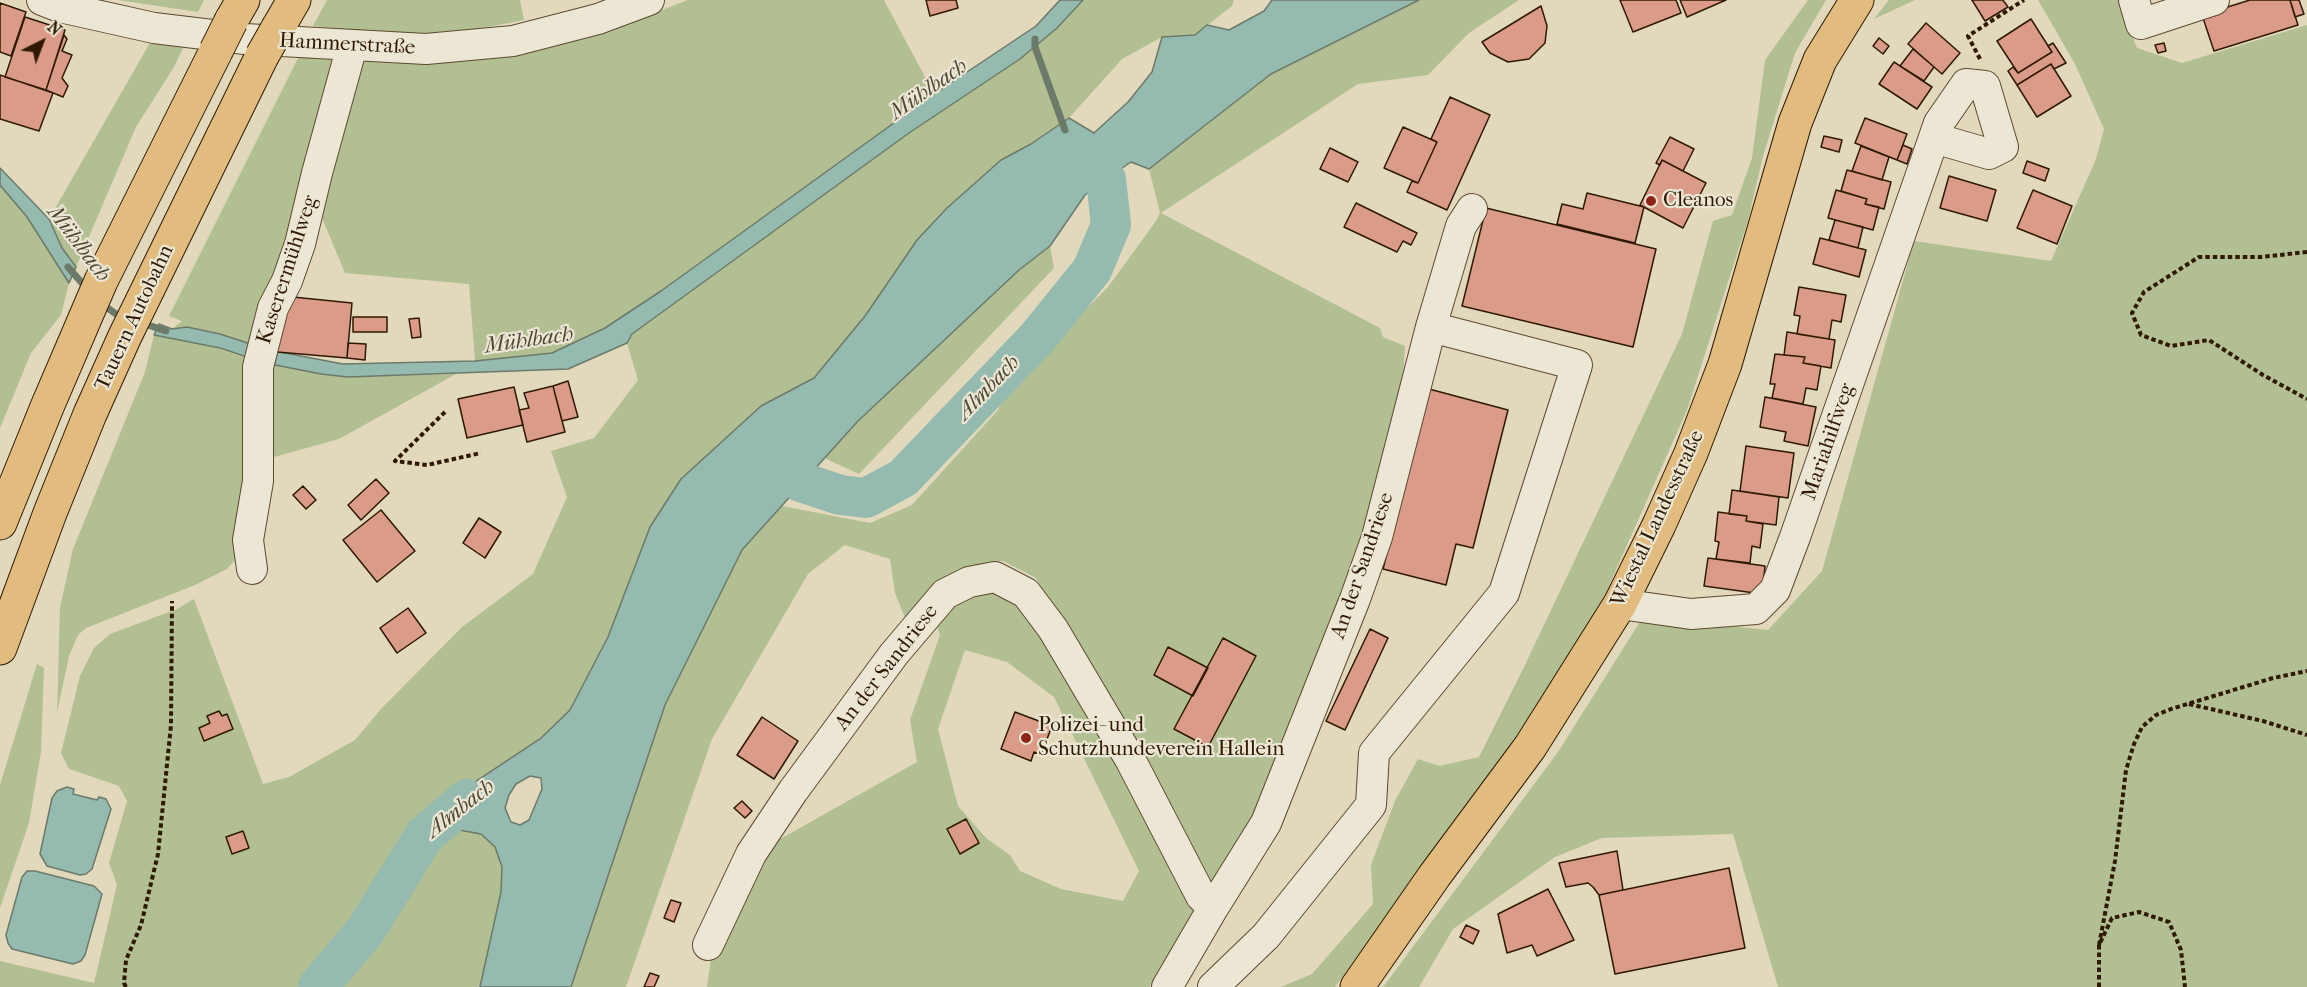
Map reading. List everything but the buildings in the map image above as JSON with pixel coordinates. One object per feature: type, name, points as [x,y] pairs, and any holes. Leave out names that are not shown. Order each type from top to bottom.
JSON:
[{"type":"main road","name":"Wiestal Landesstraße","points":[[1357,987],[1435,875],[1530,747],[1620,604],[1692,453],[1725,364],[1799,112],[1820,60],[1857,0]]},
{"type":"main road","name":"Tauern Autobahn","points":[[0,523],[101,281],[237,11]]},
{"type":"main road","name":"Tauern Autobahn","points":[[0,648],[50,513],[125,336],[262,56],[286,13]]},
{"type":"street","name":"Hammerstraße","points":[[42,0],[60,7],[154,28],[244,39],[426,49],[513,41],[598,19],[649,0]]},
{"type":"street","points":[[2134,0],[2141,24],[2214,0]]},
{"type":"street","name":"Kaserermühlweg","points":[[252,569],[249,540],[258,481],[258,367],[273,308],[300,244],[352,46]]},
{"type":"street","name":"Mariahilfweg","points":[[1620,604],[1691,614],[1756,609],[1775,590],[1939,123],[1966,84],[1985,86]]},
{"type":"street","points":[[1934,138],[1989,154],[2003,147],[1985,86]]},
{"type":"street","name":"An der Sandriese","points":[[1167,987],[1266,823],[1354,599],[1377,537],[1431,327],[1461,226],[1472,209]]},
{"type":"street","points":[[1213,987],[1266,936],[1371,805],[1374,753],[1504,593],[1577,365],[1431,327]]},
{"type":"street","name":"An der Sandriese","points":[[708,945],[751,854],[793,791],[894,654],[945,594],[969,582],[995,578],[1026,593],[1053,629],[1130,759],[1201,896],[1213,908]]},
{"type":"path","points":[[1985,86],[1986,72],[1968,36],[2024,0]]},
{"type":"path","points":[[2307,252],[2261,257],[2199,257],[2145,292],[2132,313],[2141,335],[2171,345],[2209,340],[2263,375],[2307,399]]},
{"type":"path","points":[[444,412],[395,461],[427,465],[481,453]]},
{"type":"path","points":[[126,987],[124,983],[126,960],[141,925],[158,854],[171,725],[172,601]]},
{"type":"path","points":[[2099,987],[2100,945],[2115,861],[2126,770],[2142,727],[2156,715],[2188,704],[2273,678],[2307,671]]},
{"type":"path","points":[[2188,704],[2307,735]]},
{"type":"path","points":[[2100,945],[2112,918],[2139,912],[2169,922],[2181,950],[2185,987]]},
{"type":"green space","points":[[118,0],[204,0],[198,12]]},
{"type":"green space","points":[[327,0],[520,0],[524,20],[467,31],[398,35],[313,26]]},
{"type":"green space","points":[[688,0],[884,0],[934,94],[661,291],[605,328],[552,353],[475,361],[469,284],[345,273],[317,206],[361,59],[620,26]]},
{"type":"green space","points":[[1083,0],[1234,0],[1232,6],[1195,35],[1162,37],[1122,59],[1069,118],[1031,144],[1001,160],[814,378],[761,406],[608,637],[570,710],[541,738],[443,803],[416,825],[424,836],[439,838],[460,830],[481,834],[495,847],[502,867],[501,892],[480,987],[0,987],[0,961],[94,983],[117,885],[109,863],[127,801],[119,786],[69,769],[61,753],[80,676],[94,648],[110,634],[177,609],[194,599],[263,784],[289,777],[355,740],[381,709],[462,627],[533,574],[567,497],[551,451],[594,438],[638,380],[627,343],[632,334],[909,133],[1020,59],[1057,28]]},
{"type":"green space","points":[[1419,0],[1519,0],[1469,33],[1428,75],[1358,84],[1161,213],[1380,328],[1383,337],[1405,346],[1402,397],[1358,565],[1257,817],[1218,884],[1202,878],[1036,578],[1003,561],[959,569],[906,620],[895,593],[890,559],[845,545],[808,574],[712,739],[626,987],[571,987],[665,705],[742,550],[782,506],[870,523],[912,505],[998,410],[1008,386],[1108,287],[1156,221],[1160,213],[1149,169],[1271,74]]},
{"type":"green space","points":[[1808,0],[1826,0],[1795,53],[1763,156],[1748,220],[1687,410],[1592,624],[1400,902],[1335,987],[1281,987],[1312,974],[1373,904],[1371,865],[1395,801],[1418,759],[1439,766],[1479,757],[1682,334],[1713,221],[1732,215],[1752,158],[1765,60]]},
{"type":"green space","points":[[1889,0],[1915,0],[1874,19]]},
{"type":"green space","points":[[2038,0],[2118,0],[2137,48],[2182,63],[2307,25],[2307,987],[1778,987],[1733,834],[1602,838],[1555,857],[1453,929],[1419,987],[1383,987],[1558,752],[1643,617],[1768,630],[1822,571],[1914,241],[2051,261],[2096,159],[2104,129],[2075,64]]},
{"type":"green space","points":[[151,41],[184,46],[174,67],[136,127],[76,267],[62,248],[49,219]]},
{"type":"green space","points":[[299,56],[330,58],[337,69],[256,345],[187,327],[172,329],[182,321],[169,316]]},
{"type":"green space","points":[[0,185],[27,217],[69,283],[61,315],[31,353],[0,428]]},
{"type":"green space","points":[[1050,246],[1054,268],[859,474],[824,458],[857,422],[1019,270]]},
{"type":"green space","points":[[154,335],[203,344],[254,360],[239,547],[235,560],[227,569],[195,585],[86,628],[78,635],[69,656],[57,713],[60,607],[73,549],[145,372]]},
{"type":"green space","points":[[265,363],[348,377],[456,374],[339,439],[267,459]]},
{"type":"green space","points":[[995,590],[1019,601],[1040,626],[1200,915],[1163,974],[1149,987],[707,987],[711,958],[759,851],[917,762],[910,720],[940,635],[935,621],[967,596]],"holes":[[[965,650],[1007,662],[1054,697],[1139,871],[1123,901],[1061,889],[1020,871],[1010,855],[986,838],[958,806],[938,729]]]},
{"type":"green space","points":[[37,664],[44,668],[41,752],[29,823],[0,908],[0,785]]},
{"type":"water","points":[[1060,0],[1083,0],[1057,28],[1020,59],[909,133],[632,334],[627,343],[568,369],[348,377],[265,363],[220,348],[154,335],[159,324],[172,329],[187,327],[220,334],[269,350],[343,364],[475,361],[552,353],[605,328],[661,291],[934,94],[1036,26]]},
{"type":"water","points":[[1272,0],[1419,0],[1271,74],[1149,169],[1131,162],[1106,179],[1085,195],[1050,246],[1019,270],[857,422],[742,550],[665,705],[571,987],[480,987],[501,892],[502,867],[495,847],[481,834],[459,830],[439,838],[424,836],[415,825],[443,803],[541,738],[570,710],[608,637],[650,527],[681,479],[761,406],[814,378],[865,316],[917,240],[947,208],[1001,160],[1031,144],[1069,118],[1094,133],[1128,102],[1152,72],[1162,37],[1195,35],[1207,25],[1229,30],[1264,11]],"holes":[[[530,776],[541,778],[542,789],[529,820],[520,825],[511,822],[505,808],[516,784]]]},
{"type":"water","points":[[0,168],[49,219],[62,248],[76,267],[69,283],[27,217],[0,185]]},
{"type":"water","points":[[67,787],[74,789],[73,794],[97,800],[99,797],[106,799],[111,809],[92,869],[86,874],[80,875],[47,866],[40,854],[52,798],[57,791]]},
{"type":"water","points":[[27,871],[94,886],[102,894],[85,955],[81,961],[73,964],[12,949],[8,943],[6,935],[22,877]]},
{"type":"waterway","name":"Mühlbach","points":[[1035,39],[1035,47],[1065,130]]},
{"type":"waterway","name":"Almbach","points":[[761,463],[801,482],[840,495],[866,498],[903,478],[1037,338],[1092,270],[1111,225],[1106,179],[1094,156]]},
{"type":"waterway","name":"Mühlbach","points":[[68,267],[88,290]]},
{"type":"waterway","name":"Mühlbach","points":[[102,304],[126,318]]},
{"type":"waterway","name":"Mühlbach","points":[[142,323],[166,331]]},
{"type":"waterway","name":"Almbach","points":[[318,987],[366,930],[424,836],[467,799]]},
{"type":"place","name":"Cleanos","points":[[1651,201]]},
{"type":"place","name":"Polizei- und Schutzhundeverein Hallein","points":[[1026,738]]}]
